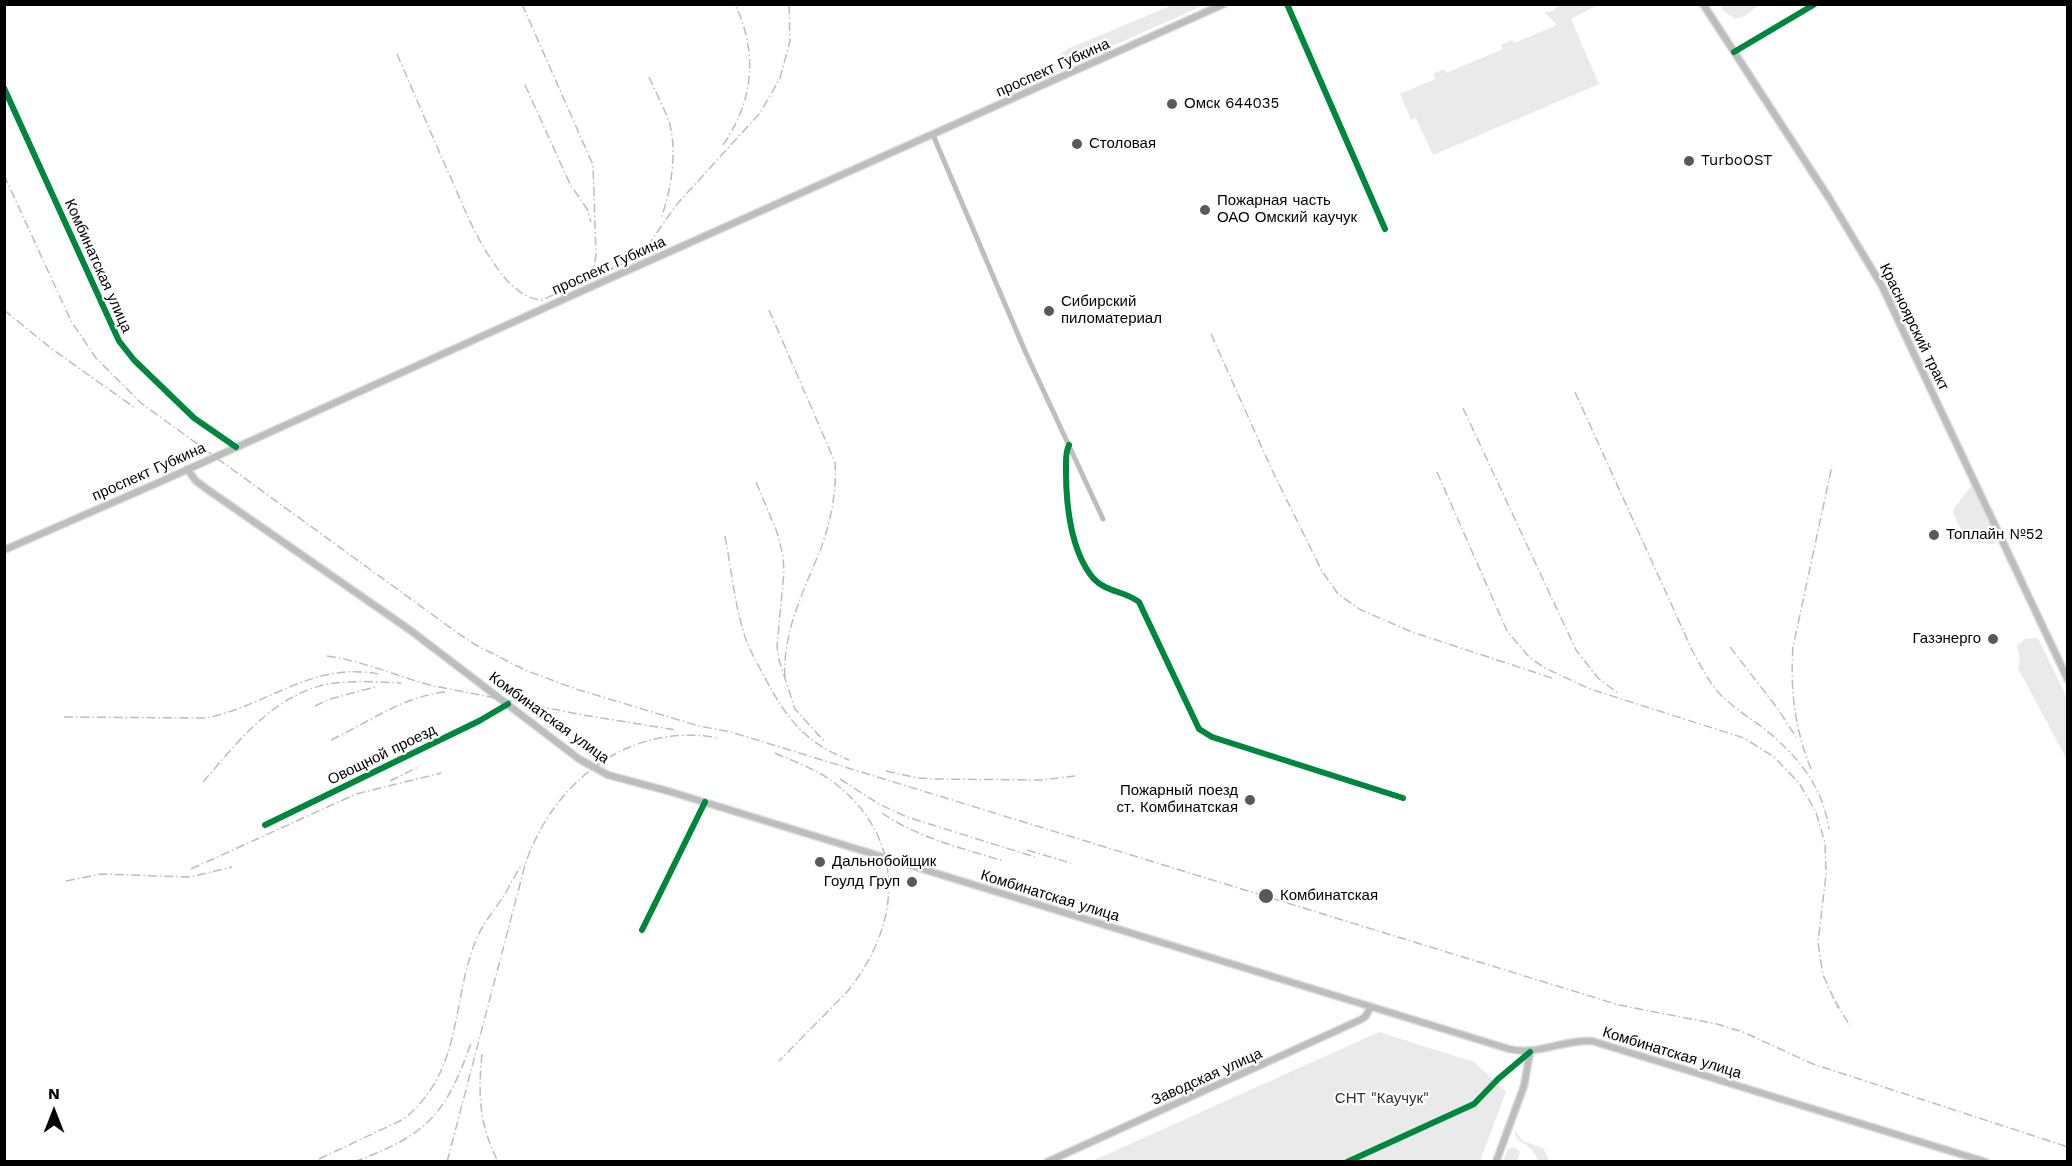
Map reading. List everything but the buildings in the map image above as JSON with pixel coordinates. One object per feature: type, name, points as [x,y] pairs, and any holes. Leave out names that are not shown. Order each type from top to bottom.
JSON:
[{"type":"main road","name":"проспект Губкина","points":[[4,550],[1224,4]]},
{"type":"main road","name":"Красноярский тракт","points":[[1702,4],[1829,198],[1882,286],[2067,680]]},
{"type":"main road","name":"Комбинатская улица","points":[[187,469],[196,481],[410,630],[600,772],[705,802],[1509,1049],[1530,1052],[1570,1041],[1601,1044],[1986,1161]]},
{"type":"main road","name":"Заводская улица","points":[[1047,1161],[1349,1025],[1365,1017],[1371,1007]]},
{"type":"main road","points":[[1496,1161],[1524,1086],[1530,1052]]},
{"type":"street","points":[[1287,4],[1385,229]]},
{"type":"street","points":[[1734,52],[1815,4]]},
{"type":"street","name":"Комбинатская улица","points":[[4,88],[119,342],[134,360],[194,418],[236,447]]},
{"type":"street","points":[[933,135],[1025,351],[1103,519]]},
{"type":"street","points":[[1070,444],[1066,457],[1068,514],[1075,542],[1092,578],[1102,586],[1132,596],[1139,602],[1199,729],[1212,737],[1403,798]]},
{"type":"street","name":"Овощной проезд","points":[[265,825],[479,721],[508,704]]},
{"type":"street","points":[[642,930],[705,802]]},
{"type":"street","points":[[1347,1161],[1474,1104],[1504,1072],[1530,1052]]},
{"type":"green space","points":[[1175,4],[1204,5],[1115,45],[1089,54],[1073,65],[1058,66],[1055,59],[1067,49]]},
{"type":"green space","points":[[1559,5],[1598,5],[1571,19],[1599,84],[1433,155],[1416,118],[1411,120],[1400,94],[1435,79],[1433,74],[1444,69],[1446,73],[1503,49],[1501,45],[1512,40],[1514,43],[1557,25],[1544,12],[1553,11]]},
{"type":"green space","points":[[1759,5],[1745,16],[1735,19],[1722,10],[1722,6]]},
{"type":"green space","points":[[1972,485],[1998,540],[1994,544],[1968,542],[1953,512]]},
{"type":"green space","points":[[2038,638],[2067,698],[2067,760],[2018,668],[2020,659],[2017,646],[2025,639]]},
{"type":"green space","name":"СНТ \"Каучук\"","points":[[1379,1032],[1474,1062],[1506,1092],[1480,1161],[1090,1162]]},
{"type":"green space","points":[[1515,1130],[1522,1140],[1544,1149],[1549,1161],[1539,1161],[1530,1148],[1518,1139]]},
{"type":"green space","points":[[1514,1147],[1520,1152],[1517,1161],[1503,1161],[1508,1149]]},
{"type":"railway","points":[[522,4],[593,165],[596,255],[594,267],[583,280]]},
{"type":"railway","points":[[723,145],[741,111],[749,76],[747,40],[735,4]]},
{"type":"railway","points":[[397,54],[465,210],[487,252],[502,275],[514,287],[527,296],[542,300],[636,258],[677,204],[760,113],[780,78],[790,41],[789,4]]},
{"type":"railway","points":[[649,77],[668,119],[672,136],[672,172],[661,218]]},
{"type":"railway","points":[[525,85],[570,184],[587,209],[591,222]]},
{"type":"railway","points":[[4,175],[71,321],[96,358],[141,403],[459,634],[525,670],[576,689],[699,726],[731,732],[1619,1005],[1717,1024],[1743,1032],[1813,1064],[2068,1147]]},
{"type":"railway","points":[[4,310],[52,349],[135,408]]},
{"type":"railway","points":[[769,310],[835,462],[834,495],[828,527],[791,628],[787,645],[785,679]]},
{"type":"railway","points":[[1211,334],[1272,470],[1322,571],[1338,594],[1361,610],[1412,632],[1552,678]]},
{"type":"railway","points":[[1575,392],[1693,652],[1705,673],[1723,697],[1775,738],[1797,760],[1814,784],[1826,813],[1829,829]]},
{"type":"railway","points":[[1463,408],[1576,650],[1598,678],[1619,694]]},
{"type":"railway","points":[[1811,769],[1797,725],[1792,679],[1793,647],[1832,466]]},
{"type":"railway","points":[[1437,472],[1507,631],[1530,658],[1545,668],[1590,689],[1744,738],[1774,757],[1799,783],[1816,812],[1825,843],[1826,875],[1818,942],[1823,975],[1838,1008]]},
{"type":"railway","points":[[756,482],[777,532],[783,556],[784,572],[777,646],[779,660],[795,709],[824,741]]},
{"type":"railway","points":[[725,536],[737,607],[745,636],[772,691],[788,716],[808,736],[819,745],[849,760]]},
{"type":"railway","points":[[1730,647],[1778,709],[1796,737]]},
{"type":"railway","points":[[327,656],[434,686],[583,715],[676,730]]},
{"type":"railway","points":[[64,717],[206,718],[228,712],[311,679],[354,672],[378,674]]},
{"type":"railway","points":[[203,782],[258,722],[290,698],[328,684],[401,683]]},
{"type":"railway","points":[[315,706],[330,699],[375,687]]},
{"type":"railway","points":[[331,740],[414,699],[445,692]]},
{"type":"railway","points":[[447,1162],[525,865],[537,835],[554,808],[574,784],[598,764],[625,749],[654,739],[685,735],[718,738]]},
{"type":"railway","points":[[775,753],[823,775],[837,785],[860,808],[876,832],[886,858],[889,886],[886,913],[878,941],[864,967],[846,993],[779,1061]]},
{"type":"railway","points":[[390,781],[420,766]]},
{"type":"railway","points":[[886,771],[935,779],[1041,780],[1075,776]]},
{"type":"railway","points":[[191,869],[356,794],[441,773]]},
{"type":"railway","points":[[840,779],[879,804],[907,817],[1035,857]]},
{"type":"railway","points":[[882,813],[925,836],[1003,861]]},
{"type":"railway","points":[[1027,850],[1071,863]]},
{"type":"railway","points":[[319,1159],[404,1119],[423,1100],[446,1059],[474,945],[521,866]]},
{"type":"railway","points":[[66,881],[101,874],[190,877],[232,867]]},
{"type":"railway","points":[[1835,1001],[1850,1026]]},
{"type":"railway","points":[[354,1162],[399,1142],[430,1120],[452,1089],[471,1043]]},
{"type":"railway","points":[[482,1054],[481,1109],[487,1135],[498,1162]]},
{"type":"cycle path","points":[[1287,4],[1385,229]]},
{"type":"cycle path","points":[[1734,52],[1815,4]]},
{"type":"cycle path","points":[[4,88],[119,341],[134,360],[194,418],[236,447]]},
{"type":"cycle path","points":[[1069,445],[1066,458],[1067,499],[1071,528],[1080,556],[1086,568],[1099,583],[1139,602],[1199,729],[1212,737],[1403,798]]},
{"type":"cycle path","points":[[265,825],[479,721],[508,704]]},
{"type":"cycle path","points":[[642,930],[705,802]]},
{"type":"cycle path","points":[[1347,1162],[1474,1104],[1498,1079],[1530,1052]]},
{"type":"place","name":"Омск 644035","points":[[1172,104]]},
{"type":"place","name":"Столовая","points":[[1077,144]]},
{"type":"place","name":"TurboOST","points":[[1689,161]]},
{"type":"place","name":"Пожарная часть ОАО Омский каучук","points":[[1205,210]]},
{"type":"place","name":"Сибирский пиломатериал","points":[[1049,311]]},
{"type":"place","name":"Топлайн №52","points":[[1934,535]]},
{"type":"place","name":"Газэнерго","points":[[1993,639]]},
{"type":"place","name":"Пожарный поезд ст. Комбинатская","points":[[1250,800]]},
{"type":"place","name":"Дальнобойщик","points":[[820,862]]},
{"type":"place","name":"Гоулд Груп","points":[[912,882]]},
{"type":"place","name":"Комбинатская","points":[[1266,896]]}]
